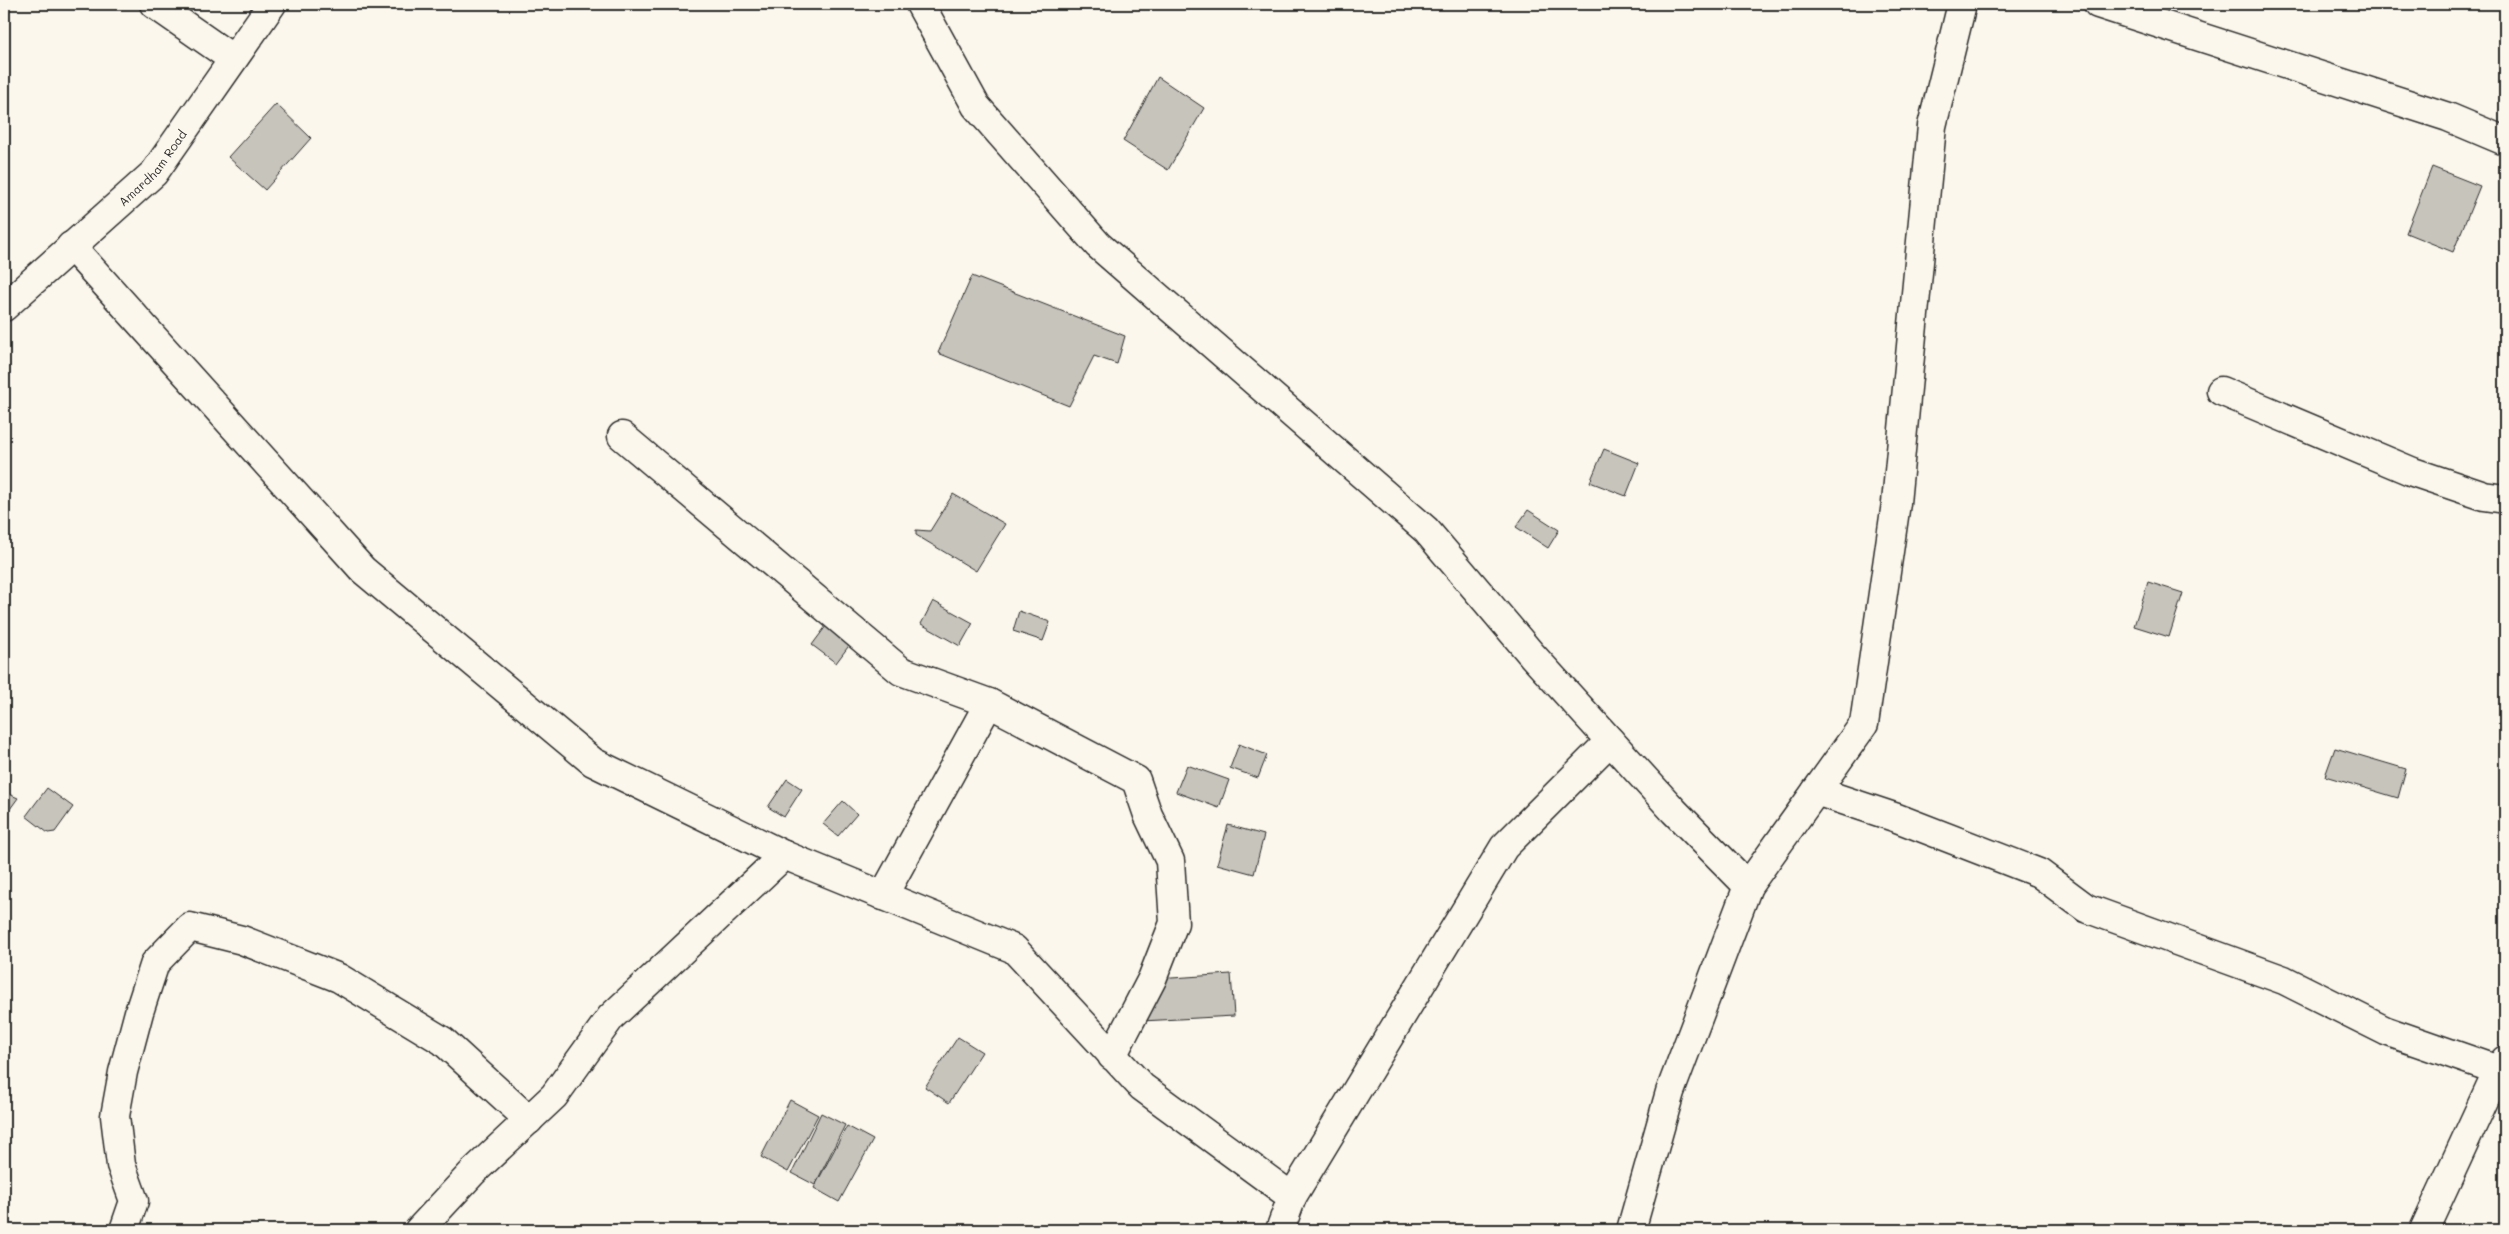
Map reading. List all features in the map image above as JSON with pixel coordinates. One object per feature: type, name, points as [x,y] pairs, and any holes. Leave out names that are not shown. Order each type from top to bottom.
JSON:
[{"type":"street","points":[[154,4],[233,59]]},
{"type":"street","name":"Amardham Road","points":[[4,307],[154,174],[272,4]]},
{"type":"street","points":[[920,4],[976,106],[1098,245],[1426,530],[1532,655],[1610,741],[1748,886]]},
{"type":"street","points":[[1631,1230],[1670,1092],[1748,886],[1864,724],[1896,503],[1932,126],[1962,4]]},
{"type":"street","points":[[2098,4],[2448,117],[2505,141]]},
{"type":"street","points":[[71,246],[363,570],[593,762],[784,855],[1014,949],[1142,1087],[1292,1197]]},
{"type":"street","points":[[2221,391],[2412,472],[2484,496],[2505,499]]},
{"type":"street","points":[[622,436],[901,672],[989,702],[1136,780],[1148,815],[1170,861],[1174,924],[1152,979],[1112,1056]]},
{"type":"street","points":[[883,896],[989,702]]},
{"type":"street","points":[[1280,1230],[1292,1197],[1504,847],[1610,741]]},
{"type":"street","points":[[1816,791],[1897,818],[2039,873],[2086,908],[2284,980],[2386,1031],[2501,1065],[2424,1230]]},
{"type":"street","points":[[419,1230],[473,1172],[554,1096],[611,1017],[784,855]]},
{"type":"street","points":[[124,1230],[134,1201],[121,1165],[115,1116],[123,1072],[139,1012],[155,963],[190,927],[242,940],[340,978],[443,1041],[529,1120]]},
{"type":"building","points":[[1158,77],[1204,108],[1168,170],[1123,141]]},
{"type":"building","points":[[276,104],[311,138],[265,190],[228,157]]},
{"type":"building","points":[[2432,167],[2480,186],[2453,252],[2406,233]]},
{"type":"building","points":[[972,276],[1125,336],[1117,364],[1094,356],[1069,406],[938,353]]},
{"type":"building","points":[[1604,449],[1639,463],[1626,496],[1590,482]]},
{"type":"building","points":[[953,494],[1005,524],[976,571],[916,535],[916,530],[930,531]]},
{"type":"building","points":[[1528,510],[1559,530],[1548,548],[1516,527]]},
{"type":"building","points":[[2148,582],[2183,593],[2169,637],[2134,626]]},
{"type":"building","points":[[933,601],[973,623],[960,646],[921,624]]},
{"type":"building","points":[[1019,611],[1050,622],[1043,641],[1013,631]]},
{"type":"building","points":[[829,622],[854,639],[836,663],[812,645]]},
{"type":"building","points":[[1239,744],[1267,755],[1258,778],[1230,768]]},
{"type":"building","points":[[2335,748],[2406,769],[2398,798],[2325,776]]},
{"type":"building","points":[[1187,765],[1229,780],[1219,808],[1176,792]]},
{"type":"building","points":[[787,779],[802,789],[784,817],[768,807]]},
{"type":"building","points":[[47,788],[73,807],[55,832],[48,833],[26,816]]},
{"type":"building","points":[[4,792],[18,798],[10,809],[4,807]]},
{"type":"building","points":[[843,801],[857,814],[838,836],[823,824]]},
{"type":"building","points":[[1228,825],[1264,835],[1254,874],[1217,864]]},
{"type":"building","points":[[1231,974],[1234,1016],[1142,1021],[1157,979]]},
{"type":"building","points":[[958,1037],[982,1052],[949,1103],[925,1087]]},
{"type":"building","points":[[790,1100],[818,1115],[788,1172],[761,1157]]},
{"type":"building","points":[[821,1113],[845,1125],[815,1185],[792,1173]]},
{"type":"building","points":[[847,1126],[873,1140],[839,1202],[814,1188]]}]
